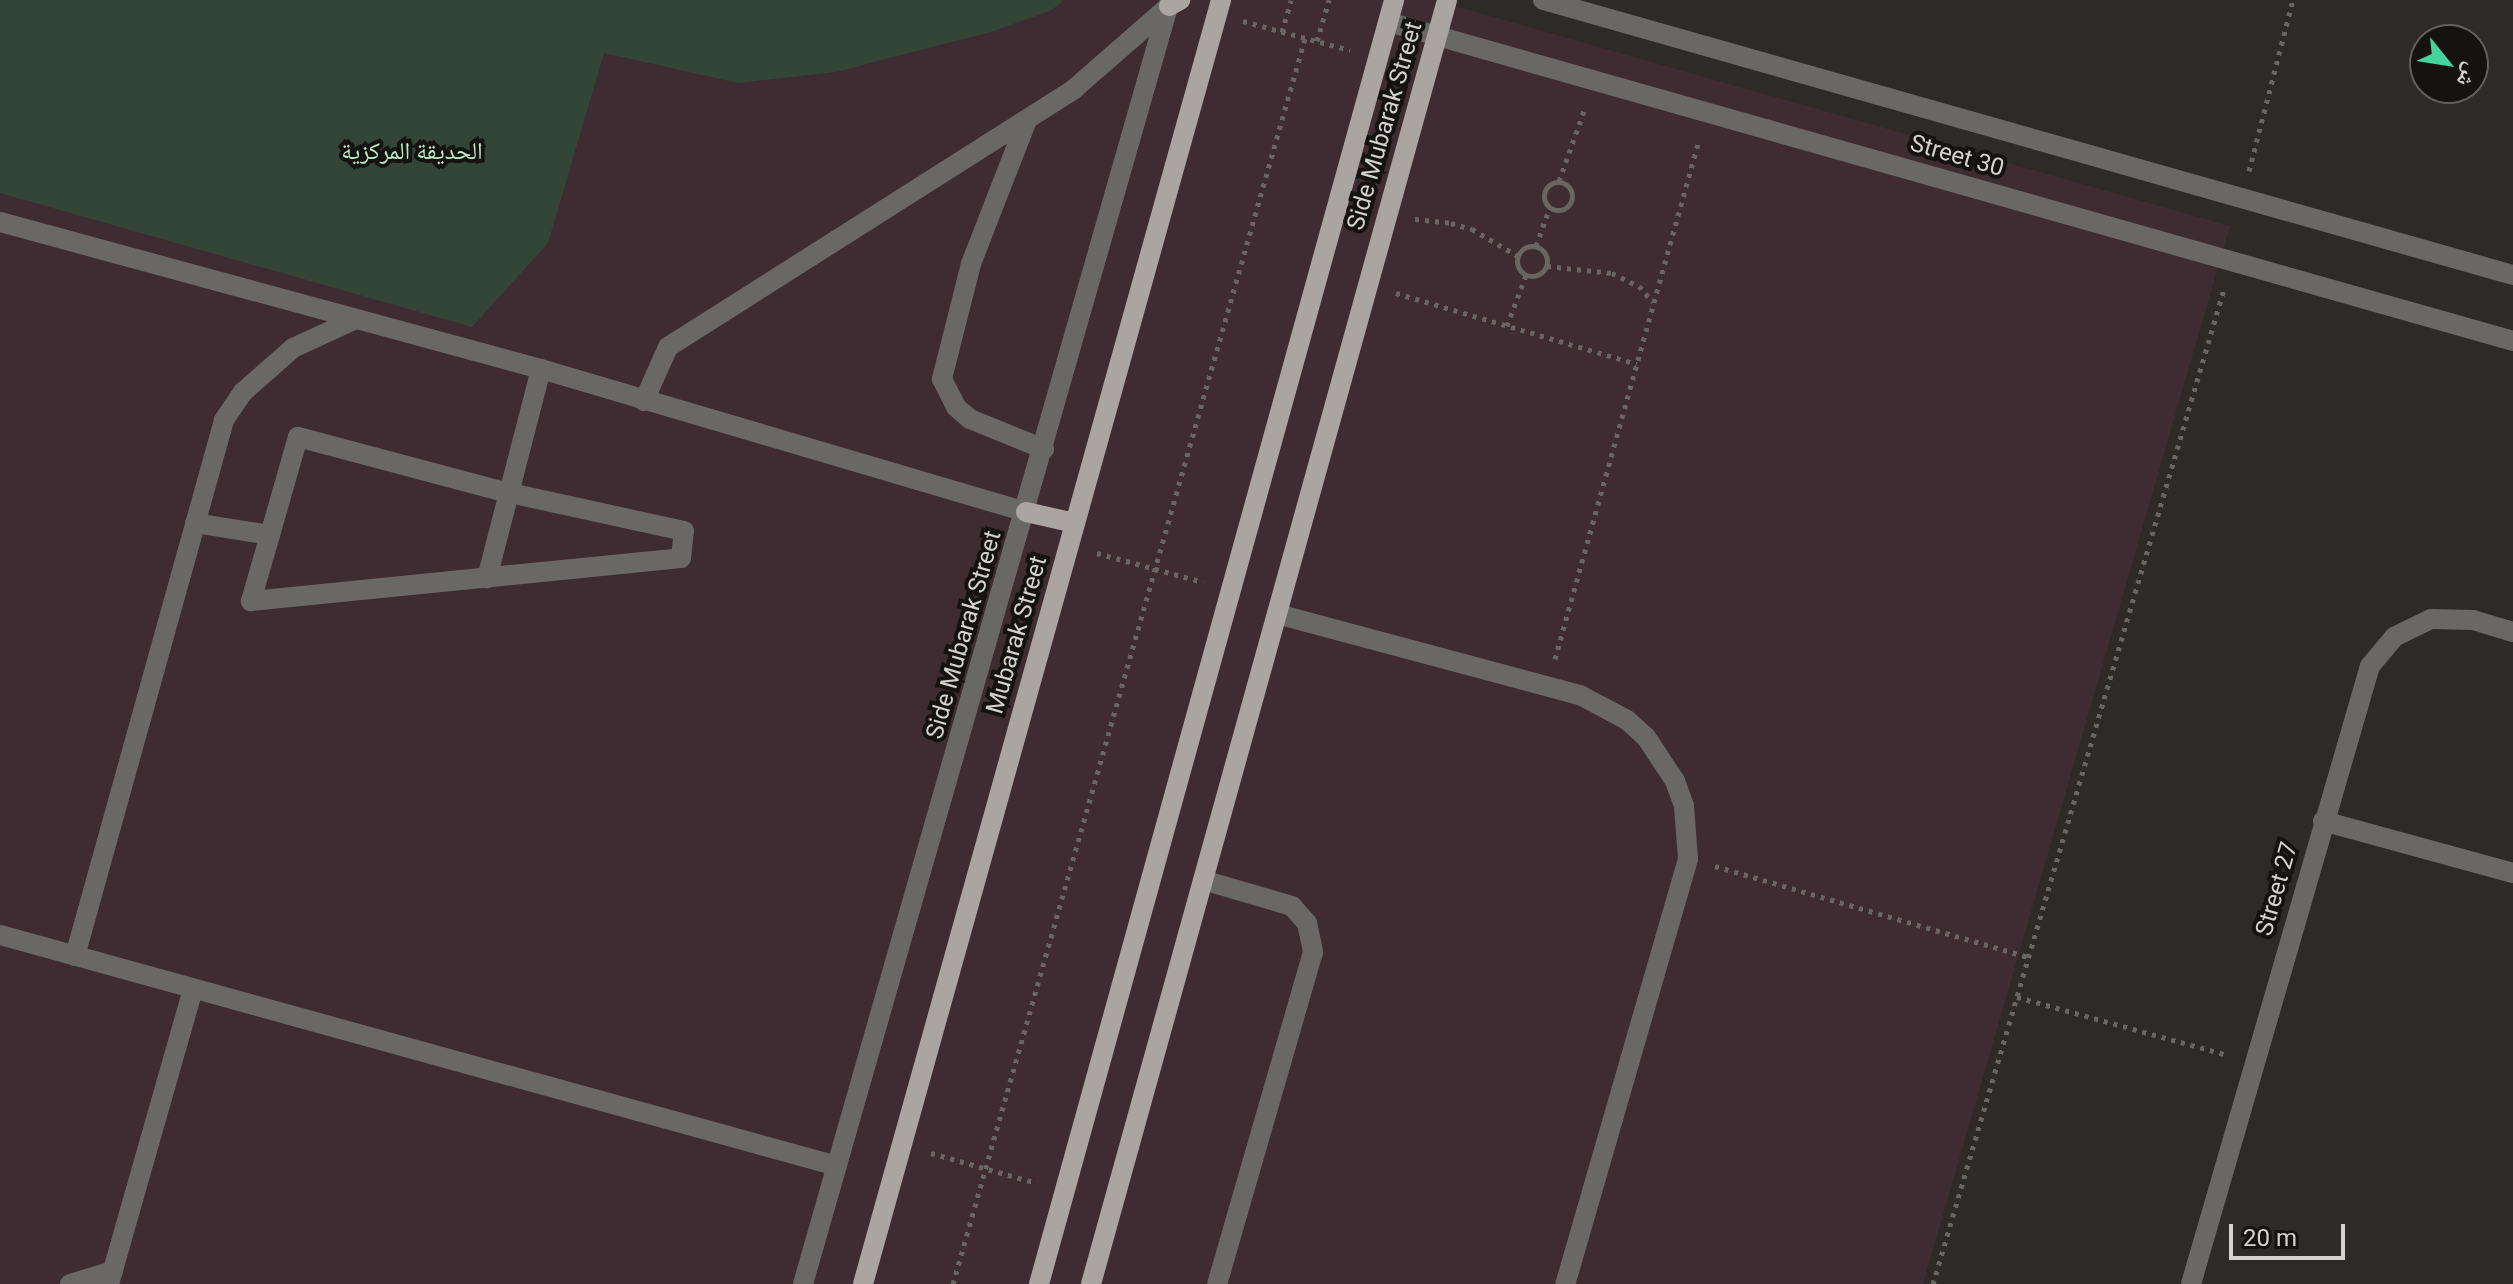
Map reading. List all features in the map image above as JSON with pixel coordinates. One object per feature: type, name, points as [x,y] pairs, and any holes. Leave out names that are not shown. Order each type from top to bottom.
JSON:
[{"type":"main road","points":[[1039,1284],[1394,0]]},
{"type":"main road","name":"Side Mubarak Street","points":[[1091,1284],[1447,0]]},
{"type":"main road","name":"Mubarak Street","points":[[863,1284],[1220,7]]},
{"type":"main road","points":[[1026,512],[1075,523]]},
{"type":"street","name":"Street 30","points":[[1543,0],[2513,275]]},
{"type":"street","points":[[644,401],[668,347],[1074,89],[1173,2]]},
{"type":"street","name":"Side Mubarak Street","points":[[803,1284],[1173,2]]},
{"type":"street","name":"Street 30","points":[[1388,22],[2513,341]]},
{"type":"street","points":[[1027,120],[971,264],[942,379],[956,407],[970,419],[1044,449]]},
{"type":"street","points":[[0,222],[541,369],[1026,512]]},
{"type":"street","points":[[75,956],[224,420],[243,392],[293,348],[354,320]]},
{"type":"street","points":[[487,578],[541,369]]},
{"type":"street","points":[[298,437],[509,493],[684,531],[681,558],[251,601],[298,437]]},
{"type":"street","points":[[195,523],[270,535]]},
{"type":"street","points":[[1277,614],[1604,705],[1646,737],[1675,781],[1684,806],[1688,859],[1565,1284]]},
{"type":"street","name":"Street 27","points":[[2191,1284],[2363,684],[2381,650],[2394,637],[2431,619],[2473,620],[2513,632]]},
{"type":"street","points":[[2323,821],[2513,873]]},
{"type":"street","points":[[1203,880],[1292,906],[1307,923],[1313,952],[1217,1284]]},
{"type":"street","points":[[0,935],[837,1166]]},
{"type":"street","points":[[70,1284],[111,1278],[193,989]]},
{"type":"path","points":[[1282,32],[1291,0]]},
{"type":"path","points":[[1317,41],[1329,0]]},
{"type":"path","points":[[2242,199],[2293,0]]},
{"type":"path","points":[[1220,7],[1282,32],[1378,57]]},
{"type":"path","points":[[953,1284],[1305,38]]},
{"type":"path","points":[[1536,246],[1550,207],[1544,194],[1546,187],[1559,181],[1595,80]]},
{"type":"path","points":[[1548,687],[1706,112]]},
{"type":"path","points":[[1550,207],[1564,209],[1573,197],[1571,189],[1559,181]]},
{"type":"path","points":[[1385,223],[1407,219],[1451,223],[1491,238],[1518,256]]},
{"type":"path","points":[[1536,246],[1544,250],[1547,266],[1538,275],[1526,275],[1520,270],[1518,256],[1525,247],[1536,246]]},
{"type":"path","points":[[1933,1284],[2232,261]]},
{"type":"path","points":[[1547,266],[1612,273],[1639,286],[1654,302]]},
{"type":"path","points":[[1507,326],[1526,275]]},
{"type":"path","points":[[1368,285],[1637,364]]},
{"type":"path","points":[[1069,545],[1230,590]]},
{"type":"path","points":[[1688,859],[2029,957]]},
{"type":"path","points":[[2017,997],[2254,1062]]},
{"type":"path","points":[[902,1144],[1065,1190]]},
{"type":"shaded area","points":[[0,0],[1433,0],[2230,226],[1923,1284],[0,1284]]},
{"type":"green space","name":"الحديقة المركزية","points":[[0,0],[1064,0],[1052,10],[994,31],[836,72],[738,83],[604,53],[548,243],[472,327],[0,193]]}]
